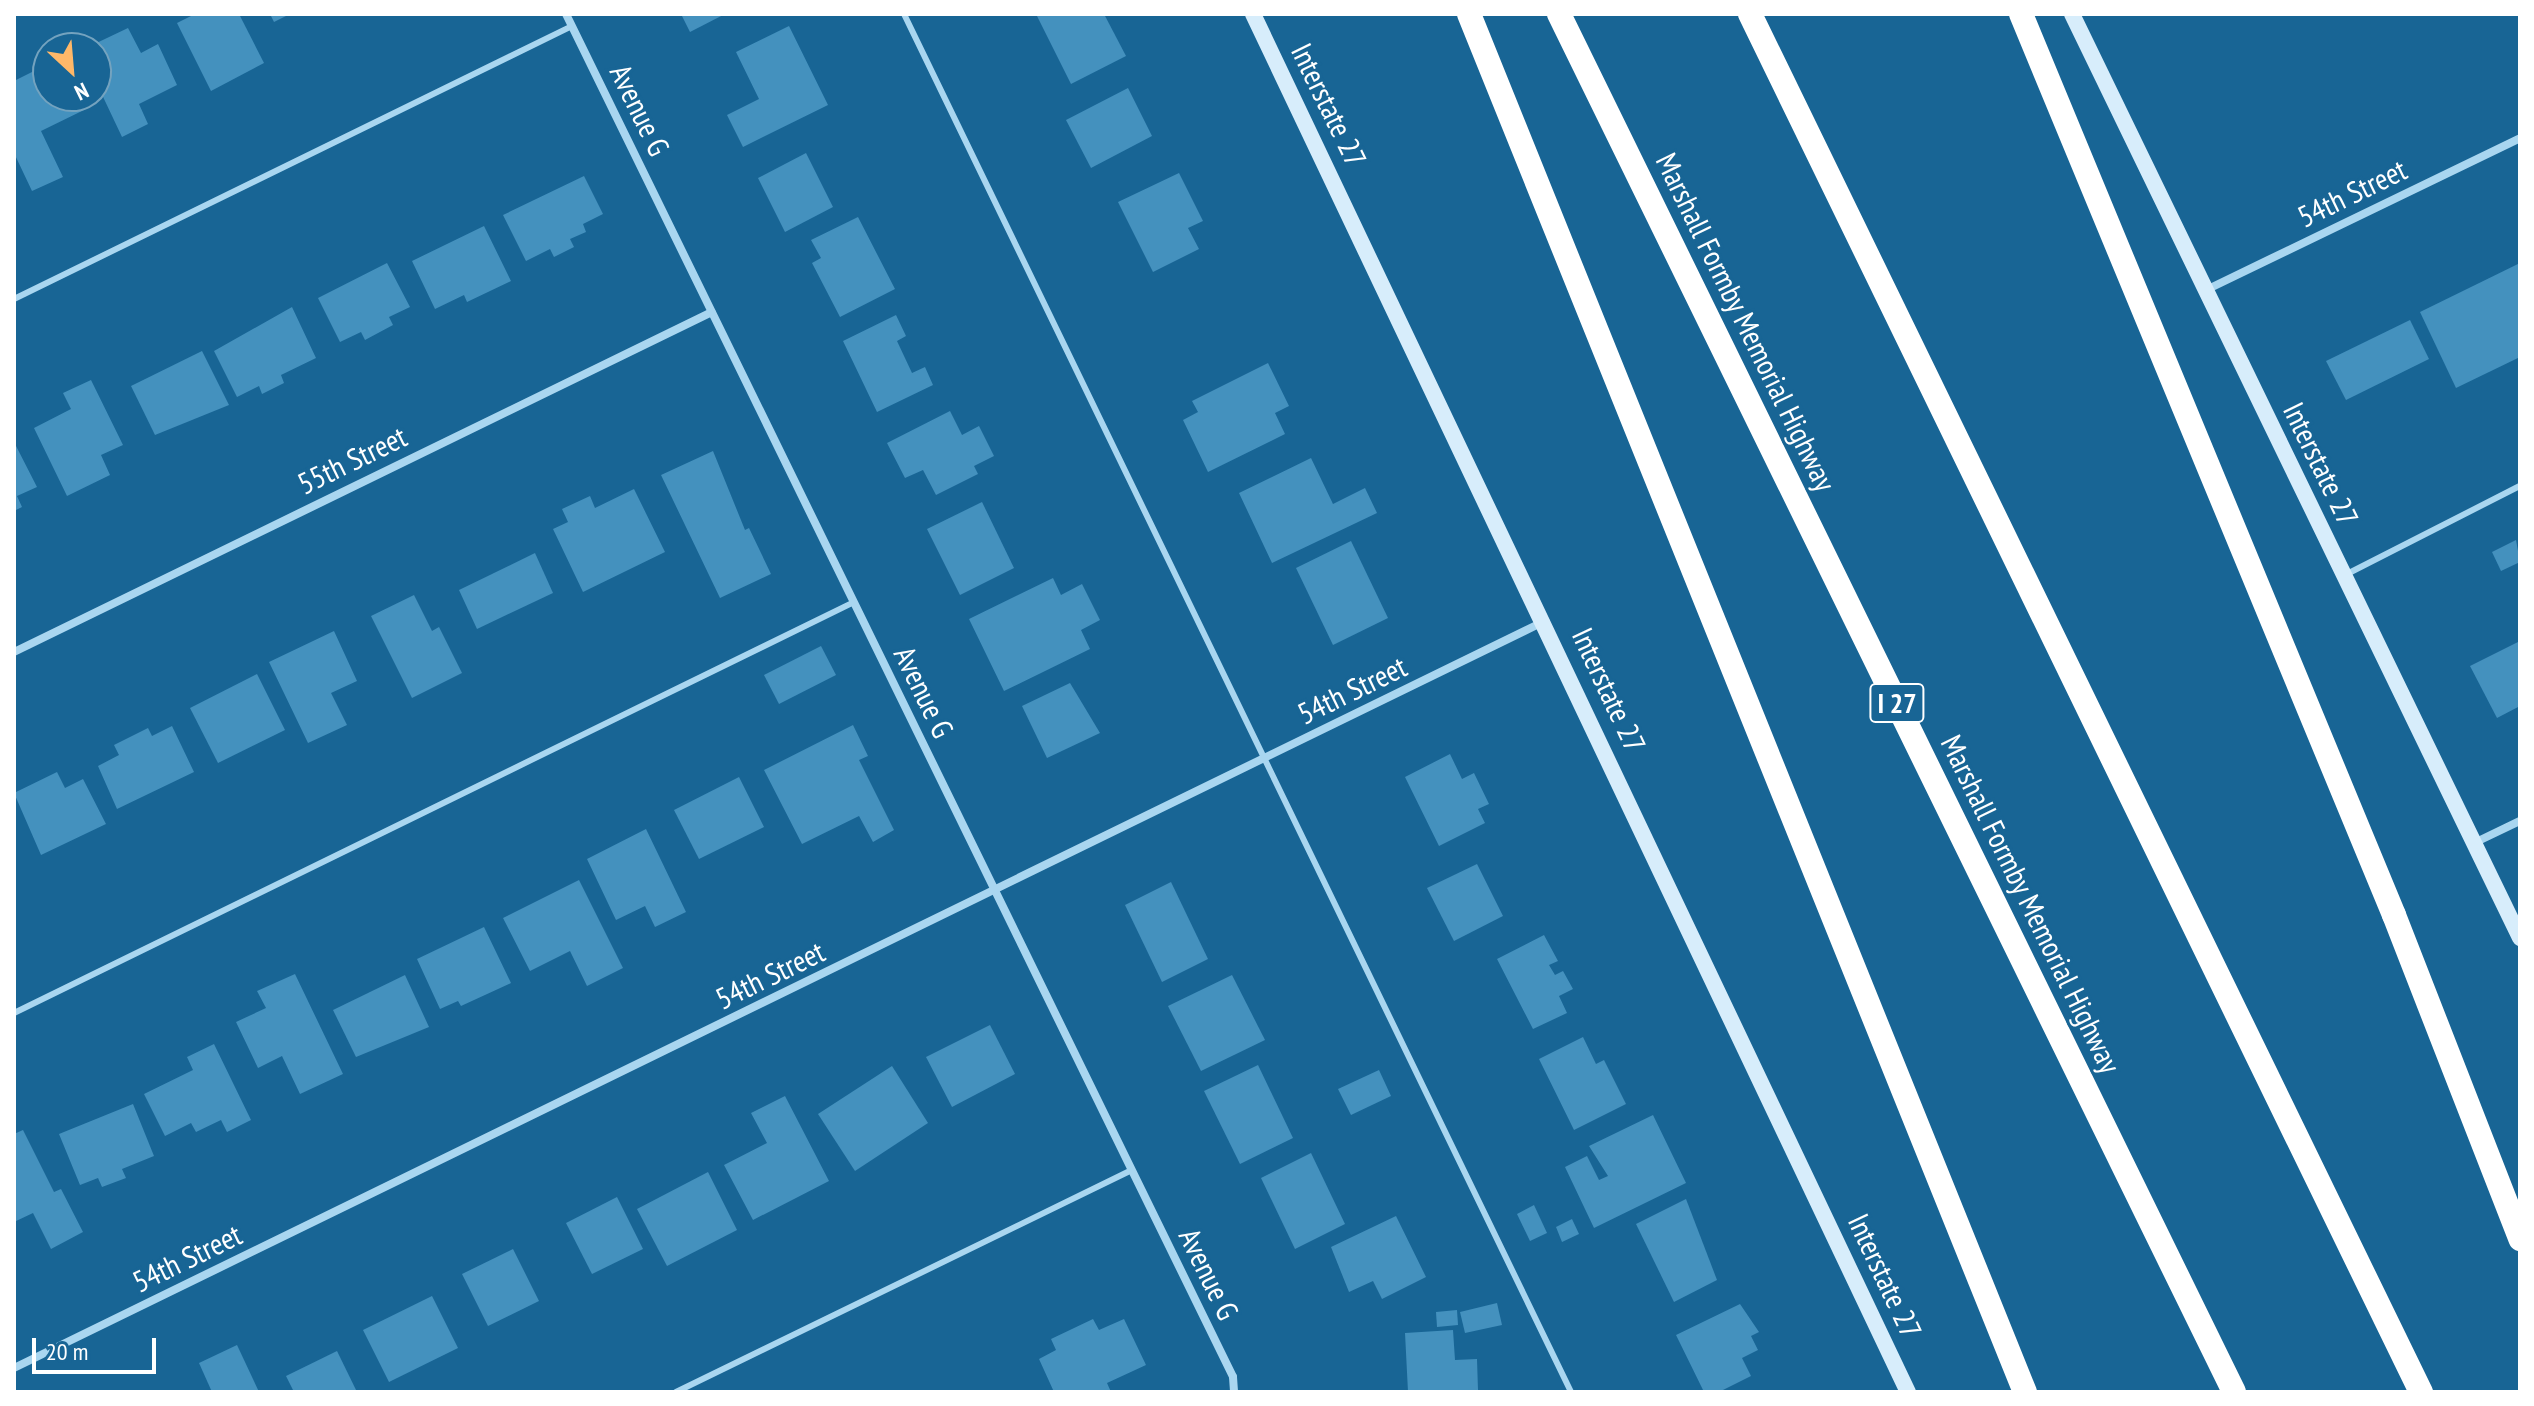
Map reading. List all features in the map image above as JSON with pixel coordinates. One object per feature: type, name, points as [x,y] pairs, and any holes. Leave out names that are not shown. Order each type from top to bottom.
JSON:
[{"type":"highway","points":[[1469,14],[2025,1392]]},
{"type":"highway","name":"Marshall Formby Memorial Highway","points":[[1559,14],[2234,1392]]},
{"type":"highway","points":[[1750,14],[2421,1392]]},
{"type":"highway","points":[[2021,14],[2388,900],[2520,1239]]},
{"type":"main road","name":"Interstate 27","points":[[1253,14],[1546,621],[1908,1392]]},
{"type":"main road","name":"Interstate 27","points":[[2072,14],[2520,938]]},
{"type":"street","name":"Avenue G","points":[[566,14],[1233,1377],[1234,1392]]},
{"type":"street","name":"54th Street","points":[[2206,290],[2520,138]]},
{"type":"street","name":"55th Street","points":[[14,652],[712,312]]},
{"type":"street","name":"54th Street","points":[[14,1368],[996,892],[1546,621]]},
{"type":"street","points":[[2474,843],[2520,821]]},
{"type":"lane","points":[[904,14],[1571,1392]]},
{"type":"lane","points":[[14,299],[572,26]]},
{"type":"lane","points":[[2344,575],[2520,486]]},
{"type":"lane","points":[[14,1013],[854,602]]},
{"type":"lane","points":[[676,1392],[1132,1170]]},
{"type":"building","points":[[195,14],[239,14],[264,63],[211,91],[177,23]]},
{"type":"building","points":[[270,14],[290,14],[274,22]]},
{"type":"building","points":[[681,14],[725,14],[690,32]]},
{"type":"building","points":[[1104,14],[1126,56],[1071,84],[1037,16]]},
{"type":"building","points":[[789,26],[828,105],[743,147],[727,115],[759,99],[736,52]]},
{"type":"building","points":[[128,28],[141,53],[158,44],[177,85],[139,104],[148,124],[122,137],[110,112],[112,36]]},
{"type":"building","points":[[32,72],[32,112],[80,112],[41,131],[63,177],[32,191],[14,153],[14,81]]},
{"type":"building","points":[[1128,88],[1152,136],[1091,168],[1066,120]]},
{"type":"building","points":[[806,153],[833,207],[785,232],[758,178]]},
{"type":"building","points":[[1179,173],[1203,221],[1188,228],[1199,249],[1153,272],[1118,202]]},
{"type":"building","points":[[584,176],[603,214],[583,224],[586,232],[570,239],[574,247],[554,257],[550,249],[526,261],[503,215]]},
{"type":"building","points":[[858,217],[895,289],[840,317],[812,263],[821,258],[811,240]]},
{"type":"building","points":[[484,226],[511,281],[467,302],[464,295],[435,309],[412,261]]},
{"type":"building","points":[[387,263],[410,307],[389,317],[393,325],[365,340],[361,332],[340,342],[318,298]]},
{"type":"building","points":[[2520,263],[2520,357],[2456,388],[2420,312]]},
{"type":"building","points":[[292,307],[316,358],[281,375],[284,383],[262,394],[259,386],[237,397],[214,351]]},
{"type":"building","points":[[896,315],[906,336],[897,341],[912,373],[925,367],[933,385],[877,412],[843,341]]},
{"type":"building","points":[[2410,320],[2429,359],[2346,400],[2326,361]]},
{"type":"building","points":[[202,351],[229,405],[155,435],[131,386]]},
{"type":"building","points":[[1268,363],[1289,406],[1275,413],[1285,434],[1208,472],[1183,420],[1198,412],[1192,401]]},
{"type":"building","points":[[91,380],[123,445],[101,455],[110,475],[67,496],[34,428],[71,409],[63,393]]},
{"type":"building","points":[[950,411],[962,435],[979,426],[994,456],[974,466],[978,474],[936,495],[923,470],[905,478],[887,443]]},
{"type":"building","points":[[14,442],[37,487],[17,496],[22,507],[14,511]]},
{"type":"building","points":[[713,451],[745,530],[749,528],[771,574],[720,598],[661,475]]},
{"type":"building","points":[[1311,458],[1333,504],[1365,488],[1377,513],[1272,563],[1239,493]]},
{"type":"building","points":[[634,489],[665,552],[583,592],[553,529],[568,522],[562,509],[590,496],[595,508]]},
{"type":"building","points":[[982,502],[1014,568],[960,595],[927,529]]},
{"type":"building","points":[[2516,540],[2520,562],[2501,571],[2492,552]]},
{"type":"building","points":[[1351,541],[1388,618],[1333,645],[1296,568]]},
{"type":"building","points":[[535,553],[553,593],[477,629],[459,590]]},
{"type":"building","points":[[1053,578],[1061,595],[1082,584],[1100,620],[1081,630],[1090,649],[1004,691],[969,619]]},
{"type":"building","points":[[414,595],[432,631],[439,627],[462,673],[412,698],[371,616]]},
{"type":"building","points":[[334,631],[357,681],[331,693],[347,725],[308,743],[269,662]]},
{"type":"building","points":[[2520,641],[2520,706],[2497,718],[2470,666]]},
{"type":"building","points":[[821,646],[836,675],[779,704],[764,675]]},
{"type":"building","points":[[257,674],[285,730],[218,763],[190,708]]},
{"type":"building","points":[[1070,683],[1100,733],[1047,758],[1022,706]]},
{"type":"building","points":[[853,725],[868,756],[859,760],[894,830],[873,842],[859,816],[802,844],[764,770]]},
{"type":"building","points":[[172,726],[194,772],[117,809],[98,766],[119,755],[114,745],[148,728],[152,736]]},
{"type":"building","points":[[1450,754],[1462,779],[1474,773],[1489,804],[1478,809],[1485,823],[1439,846],[1405,777]]},
{"type":"building","points":[[57,772],[65,788],[83,779],[106,824],[41,855],[14,793]]},
{"type":"building","points":[[739,777],[764,827],[699,859],[674,810]]},
{"type":"building","points":[[646,829],[686,912],[655,927],[645,906],[616,920],[587,859]]},
{"type":"building","points":[[1477,864],[1503,916],[1454,941],[1427,888]]},
{"type":"building","points":[[579,880],[623,968],[587,986],[570,951],[530,971],[503,918]]},
{"type":"building","points":[[1171,882],[1208,959],[1162,982],[1125,905]]},
{"type":"building","points":[[484,927],[511,983],[461,1006],[458,1001],[440,1009],[417,959]]},
{"type":"building","points":[[1544,935],[1558,961],[1549,965],[1555,975],[1563,971],[1573,989],[1559,996],[1567,1013],[1533,1029],[1497,959]]},
{"type":"building","points":[[295,974],[343,1074],[300,1094],[282,1056],[258,1068],[236,1022],[266,1008],[257,991]]},
{"type":"building","points":[[405,975],[429,1027],[356,1057],[333,1010]]},
{"type":"building","points":[[1232,975],[1265,1040],[1201,1071],[1168,1006]]},
{"type":"building","points":[[990,1025],[1015,1074],[952,1107],[926,1057]]},
{"type":"building","points":[[1583,1037],[1596,1064],[1604,1060],[1626,1104],[1574,1130],[1539,1059]]},
{"type":"building","points":[[214,1044],[251,1120],[227,1132],[221,1120],[196,1132],[191,1123],[165,1136],[144,1094],[193,1070],[187,1057]]},
{"type":"building","points":[[1258,1065],[1293,1138],[1240,1164],[1204,1091]]},
{"type":"building","points":[[892,1066],[928,1123],[855,1171],[818,1114]]},
{"type":"building","points":[[1379,1070],[1391,1096],[1351,1115],[1338,1089]]},
{"type":"building","points":[[785,1096],[829,1181],[753,1220],[724,1165],[767,1143],[751,1113]]},
{"type":"building","points":[[133,1104],[154,1156],[122,1169],[126,1178],[102,1187],[98,1178],[80,1185],[59,1134]]},
{"type":"building","points":[[1653,1115],[1686,1183],[1594,1228],[1565,1167],[1587,1156],[1599,1180],[1608,1176],[1589,1146]]},
{"type":"building","points":[[23,1130],[54,1192],[61,1189],[83,1232],[51,1249],[33,1213],[14,1222],[14,1134]]},
{"type":"building","points":[[1311,1153],[1345,1224],[1295,1249],[1261,1178]]},
{"type":"building","points":[[708,1172],[737,1230],[667,1266],[637,1209]]},
{"type":"building","points":[[617,1197],[643,1249],[592,1274],[566,1223]]},
{"type":"building","points":[[1686,1199],[1717,1280],[1674,1302],[1636,1224]]},
{"type":"building","points":[[1534,1205],[1547,1233],[1530,1241],[1517,1214]]},
{"type":"building","points":[[1396,1216],[1426,1277],[1382,1299],[1373,1281],[1349,1292],[1331,1247]]},
{"type":"building","points":[[1572,1219],[1579,1234],[1562,1242],[1556,1227]]},
{"type":"building","points":[[513,1249],[539,1301],[488,1326],[462,1274]]},
{"type":"building","points":[[432,1296],[458,1348],[389,1382],[363,1330]]},
{"type":"building","points":[[1497,1303],[1502,1325],[1465,1333],[1460,1312]]},
{"type":"building","points":[[1740,1304],[1759,1332],[1751,1336],[1758,1350],[1742,1358],[1751,1376],[1719,1392],[1704,1392],[1676,1335]]},
{"type":"building","points":[[1457,1310],[1458,1325],[1437,1327],[1436,1312]]},
{"type":"building","points":[[1093,1319],[1099,1330],[1124,1319],[1146,1365],[1107,1383],[1111,1392],[1054,1392],[1039,1359],[1056,1350],[1051,1339]]},
{"type":"building","points":[[1453,1330],[1455,1360],[1477,1359],[1478,1390],[1408,1392],[1405,1333]]},
{"type":"building","points":[[237,1345],[259,1392],[212,1392],[199,1363]]},
{"type":"building","points":[[337,1351],[357,1392],[294,1392],[286,1376]]}]
